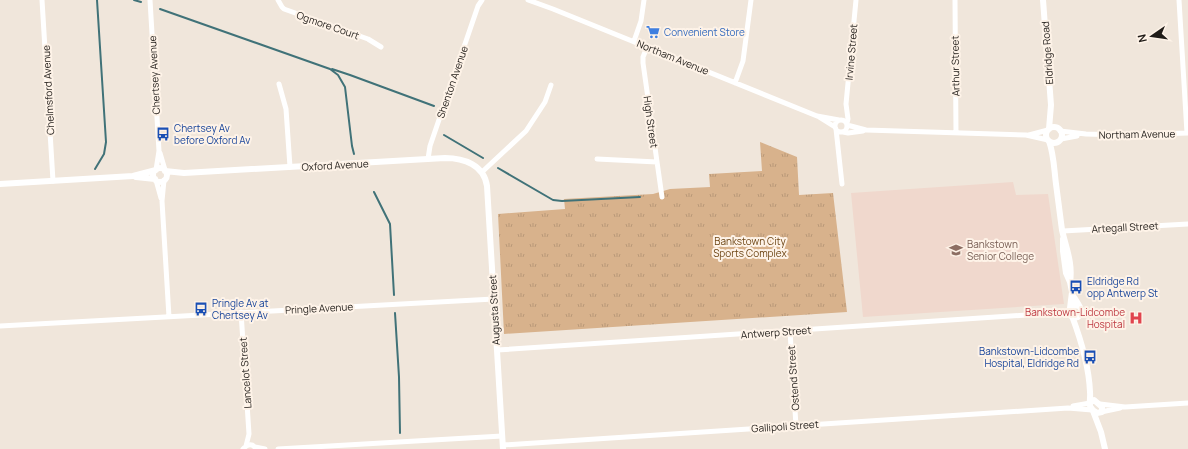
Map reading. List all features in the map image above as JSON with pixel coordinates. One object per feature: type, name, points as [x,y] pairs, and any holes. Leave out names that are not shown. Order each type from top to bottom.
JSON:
[{"type":"street","name":"Chelmsford Avenue","points":[[42,0],[53,181]]},
{"type":"street","name":"Chertsey Avenue","points":[[150,0],[159,151],[156,170]]},
{"type":"street","name":"Ogmore Court","points":[[278,0],[284,9],[368,39],[381,47]]},
{"type":"street","name":"Shenton Avenue","points":[[428,159],[430,146],[479,0]]},
{"type":"street","name":"Shenton Avenue","points":[[478,6],[482,0]]},
{"type":"street","name":"Northam Avenue","points":[[528,0],[817,116],[836,128]]},
{"type":"street","points":[[634,42],[641,21],[644,0]]},
{"type":"street","points":[[735,83],[743,61],[751,0]]},
{"type":"street","name":"Irvine Street","points":[[847,124],[846,104],[856,0]]},
{"type":"street","name":"Arthur Street","points":[[955,0],[956,133]]},
{"type":"street","name":"Eldridge Road","points":[[1043,0],[1051,105],[1049,130]]},
{"type":"street","points":[[1179,0],[1188,133]]},
{"type":"street","name":"High Street","points":[[647,47],[643,63],[662,198]]},
{"type":"street","points":[[279,84],[286,113],[290,167]]},
{"type":"street","points":[[482,172],[526,131],[545,102],[551,85]]},
{"type":"street","name":"Irvine Street","points":[[839,120],[846,104]]},
{"type":"street","name":"Eldridge Road","points":[[1051,105],[1058,130]]},
{"type":"street","name":"Northam Avenue","points":[[817,116],[839,120]]},
{"type":"street","points":[[842,184],[836,122],[839,120],[844,120],[847,124],[866,130]]},
{"type":"street","points":[[839,148],[842,132],[846,129],[847,124]]},
{"type":"street","points":[[836,128],[842,132],[848,133],[866,130],[1026,135],[1048,140],[1053,143],[1059,140]]},
{"type":"street","points":[[1026,135],[1053,128],[1058,130],[1062,135],[1059,140],[1054,161]]},
{"type":"street","points":[[1049,130],[1046,135],[1054,161],[1063,231],[1068,250],[1071,273],[1070,282],[1072,292],[1082,311],[1080,316],[1080,336]]},
{"type":"street","name":"Northam Avenue","points":[[1058,130],[1086,134],[1133,135],[1188,133]]},
{"type":"street","name":"Northam Avenue","points":[[1059,140],[1086,134]]},
{"type":"street","name":"Chertsey Avenue","points":[[159,151],[165,170]]},
{"type":"street","name":"Oxford Avenue","points":[[165,180],[184,174],[450,158],[459,159],[473,165],[482,172]]},
{"type":"street","points":[[597,159],[657,162]]},
{"type":"street","points":[[0,184],[133,176],[161,168],[165,170],[167,176],[162,201],[169,317]]},
{"type":"street","points":[[156,170],[154,174],[162,201]]},
{"type":"street","name":"Oxford Avenue","points":[[165,170],[184,174]]},
{"type":"street","name":"Augusta Street","points":[[482,172],[486,179],[487,186],[503,447]]},
{"type":"street","points":[[133,176],[156,180],[159,182],[165,180]]},
{"type":"street","name":"Artegall Street","points":[[1063,231],[1188,224]]},
{"type":"street","points":[[1072,292],[1069,313],[1080,336],[1090,380],[1103,408],[1101,413],[1101,432]]},
{"type":"street","name":"Pringle Avenue","points":[[0,326],[494,299]]},
{"type":"street","points":[[1070,308],[1074,305],[1079,306]]},
{"type":"street","name":"Antwerp Street","points":[[1056,313],[1070,308]]},
{"type":"street","name":"Lancelot Street","points":[[242,312],[249,434],[245,447]]},
{"type":"street","name":"Antwerp Street","points":[[497,350],[1056,313],[1071,316]]},
{"type":"street","points":[[1071,316],[1076,318],[1080,316]]},
{"type":"street","name":"Ostend Street","points":[[790,331],[796,426]]},
{"type":"street","points":[[1090,380],[1090,406],[1101,432],[1105,449]]},
{"type":"street","points":[[1090,403],[1094,400],[1100,404],[1125,406],[1188,403]]},
{"type":"street","name":"Gallipoli Street","points":[[1068,408],[1090,403]]},
{"type":"street","points":[[1092,410],[1097,413],[1101,413],[1125,406]]},
{"type":"street","name":"Gallipoli Street","points":[[503,447],[1068,408],[1092,410]]},
{"type":"street","name":"Lancelot Street","points":[[249,434],[255,447]]},
{"type":"street","points":[[278,449],[502,436]]},
{"type":"street","points":[[239,449],[250,445],[265,449]]},
{"type":"shaded area","name":"Bankstown Senior College","points":[[1013,182],[1016,195],[1048,194],[1064,304],[863,317],[851,193]]},
{"type":"green space","name":"Bankstown City Sports Complex","points":[[760,142],[797,157],[799,195],[833,193],[847,312],[504,334],[498,214],[565,209],[564,199],[653,194],[670,189],[710,187],[709,174],[762,171]]},
{"type":"waterway","points":[[95,169],[104,154],[106,142],[97,0]]},
{"type":"waterway","points":[[134,0],[141,2]]},
{"type":"waterway","points":[[160,9],[330,69],[338,75],[345,87],[354,154]]},
{"type":"waterway","points":[[332,69],[434,106]]},
{"type":"waterway","points":[[444,135],[483,158]]},
{"type":"waterway","points":[[498,168],[553,200],[562,201],[640,197]]},
{"type":"waterway","points":[[374,192],[390,224],[394,295]]},
{"type":"waterway","points":[[395,313],[399,377],[400,433]]},
{"type":"place","name":"Convenient Store","points":[[653,32]]},
{"type":"place","name":"Chertsey Av before Oxford Av","points":[[163,134]]},
{"type":"place","name":"Bankstown Senior College","points":[[956,250]]},
{"type":"place","name":"Eldridge Rd opp Antwerp St","points":[[1076,287]]},
{"type":"place","name":"Pringle Av at Chertsey Av","points":[[201,309]]},
{"type":"place","name":"Bankstown-Lidcombe Hospital","points":[[1136,318]]},
{"type":"place","name":"Bankstown-Lidcombe Hospital, Eldridge Rd","points":[[1090,357]]}]
